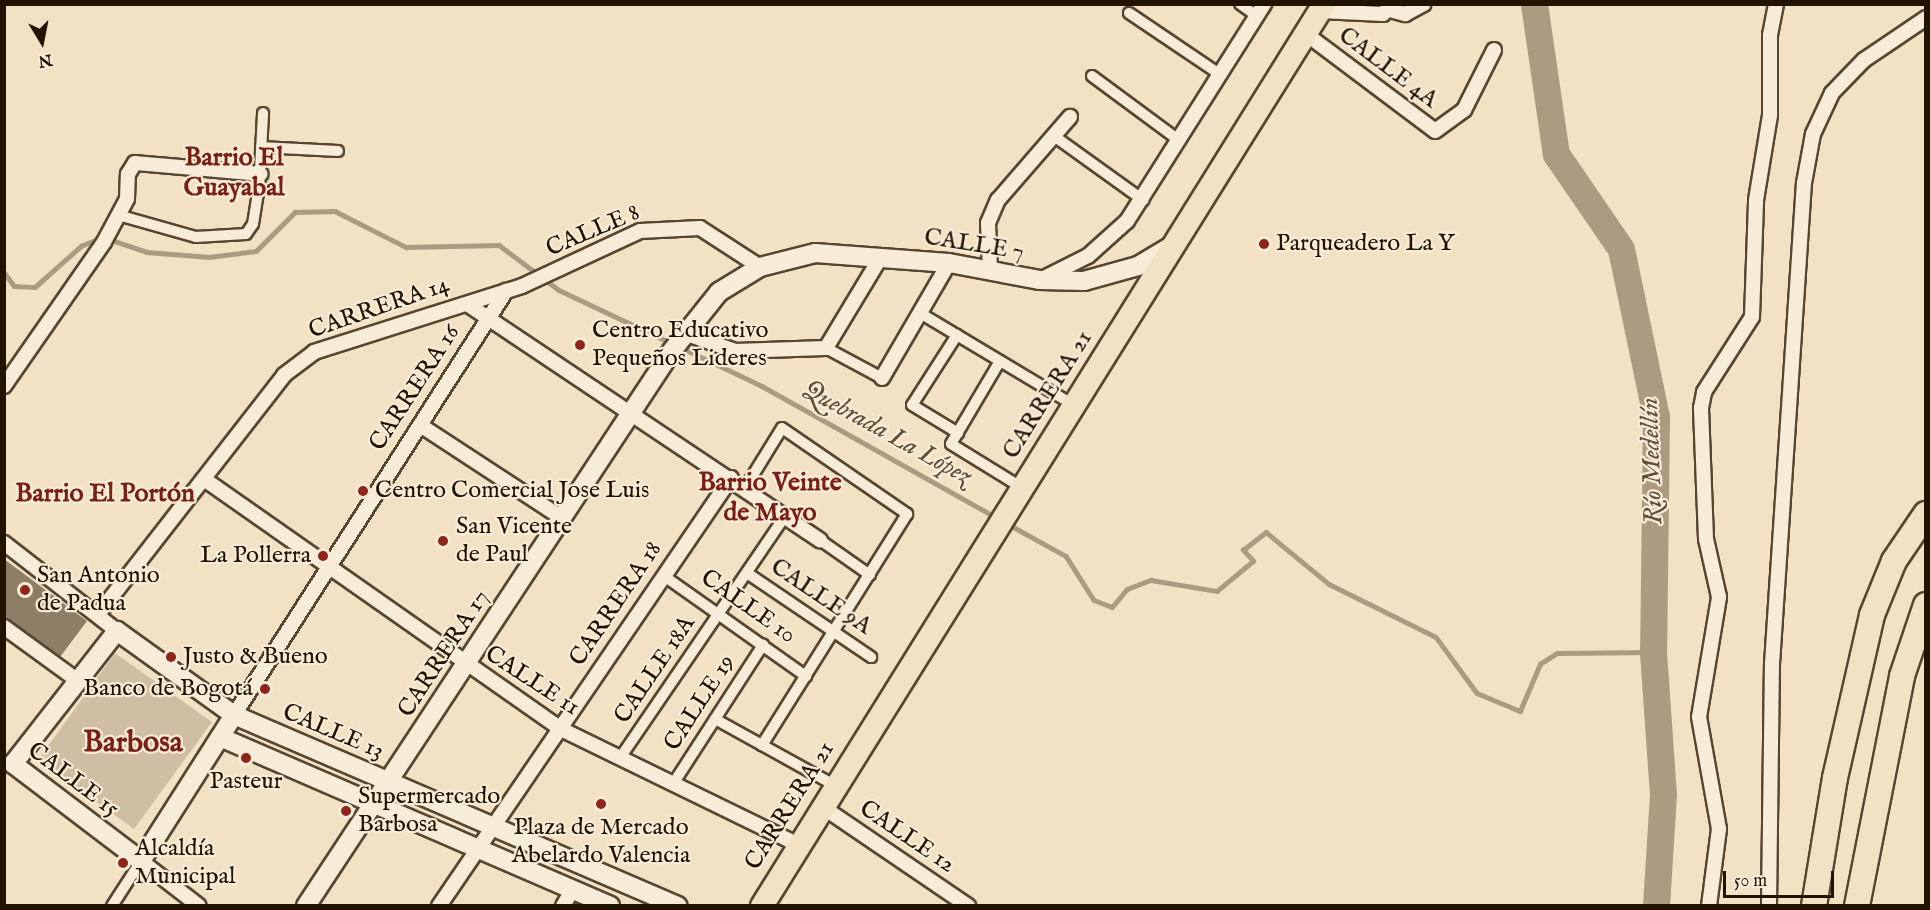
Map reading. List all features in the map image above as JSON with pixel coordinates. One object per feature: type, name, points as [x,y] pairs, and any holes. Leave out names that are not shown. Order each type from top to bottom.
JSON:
[{"type":"highway","points":[[1814,906],[1835,778],[1872,615],[1894,561],[1926,514]]},
{"type":"highway","points":[[1857,906],[1902,676],[1926,605]]},
{"type":"main road","name":"CARRERA 21","points":[[762,906],[797,844],[1322,8]]},
{"type":"street","points":[[1040,280],[1109,240],[1143,200],[1261,10],[1240,4]]},
{"type":"street","points":[[1322,8],[1383,14],[1391,7],[1405,14],[1424,4]]},
{"type":"street","points":[[1709,906],[1719,829],[1699,717],[1719,597],[1706,539],[1701,408],[1704,392],[1752,317],[1756,200],[1770,115],[1770,35],[1776,4]]},
{"type":"street","points":[[1129,13],[1221,75]]},
{"type":"street","points":[[1769,906],[1772,664],[1804,183],[1813,134],[1832,93],[1864,60],[1926,18]]},
{"type":"street","name":"CALLE 4A","points":[[1305,34],[1435,131],[1444,129],[1464,110],[1494,50]]},
{"type":"street","points":[[1092,76],[1180,141]]},
{"type":"street","points":[[118,215],[196,237],[246,234],[253,224],[261,174],[263,113]]},
{"type":"street","points":[[990,269],[988,223],[998,200],[1070,117]]},
{"type":"street","points":[[1054,136],[1143,200]]},
{"type":"street","points":[[261,147],[338,151]]},
{"type":"street","points":[[4,386],[106,238],[118,215],[135,163],[261,174]]},
{"type":"street","name":"CALLE 8","points":[[506,291],[522,286],[640,231],[672,226],[700,228],[760,267]]},
{"type":"street","name":"CALLE 7","points":[[760,267],[815,253],[949,263],[1040,280],[1113,276],[1175,244]]},
{"type":"street","points":[[826,348],[881,257]]},
{"type":"street","points":[[678,341],[735,351],[826,348],[882,378],[949,263]]},
{"type":"street","name":"CARRERA 17","points":[[306,906],[678,341],[719,292],[760,267]]},
{"type":"street","name":"CARRERA 14","points":[[99,613],[296,364],[314,352],[506,291]]},
{"type":"street","name":"CARRERA 16","points":[[112,906],[506,291]]},
{"type":"street","points":[[467,304],[731,478],[870,575]]},
{"type":"street","points":[[920,313],[1074,405]]},
{"type":"street","points":[[957,335],[912,405],[958,433]]},
{"type":"street","points":[[1000,361],[951,444],[1021,487]]},
{"type":"street","points":[[420,425],[562,518]]},
{"type":"street","points":[[744,488],[782,428],[907,514],[834,634],[762,745]]},
{"type":"street","name":"CARRERA 18","points":[[439,906],[491,826],[731,478]]},
{"type":"street","name":"CALLE 11","points":[[204,479],[559,728],[797,844]]},
{"type":"street","name":"CALLE 18A","points":[[620,758],[785,516]]},
{"type":"street","name":"CALLE 13","points":[[4,543],[99,613],[117,631],[234,715],[678,906]]},
{"type":"street","name":"CALLE 9A","points":[[747,573],[871,657]]},
{"type":"street","name":"CALLE 10","points":[[664,576],[806,676]]},
{"type":"street","points":[[4,627],[78,681]]},
{"type":"street","points":[[9,761],[78,681],[117,631]]},
{"type":"street","name":"CALLE 19","points":[[673,784],[763,645]]},
{"type":"street","points":[[715,719],[834,785]]},
{"type":"street","name":"CALLE 13","points":[[220,737],[610,906]]},
{"type":"street","name":"CALLE 15","points":[[9,761],[199,906]]},
{"type":"street","name":"CALLE 12","points":[[821,806],[968,906]]},
{"type":"street","points":[[563,906],[573,889]]},
{"type":"shaded area","points":[[115,653],[212,722],[134,829],[38,760]]},
{"type":"building","name":"San Antonio de Padua","points":[[4,559],[87,621],[60,657],[4,618]]},
{"type":"waterway","name":"Río Medellín","points":[[1534,4],[1556,154],[1621,249],[1656,416],[1653,652],[1663,794],[1656,906]]},
{"type":"waterway","name":"Quebrada La López","points":[[4,272],[14,286],[35,287],[81,246],[102,237],[147,252],[209,257],[256,251],[295,212],[335,211],[406,247],[499,245],[559,290],[673,344]]},
{"type":"waterway","name":"Quebrada La López","points":[[680,347],[762,386],[995,517]]},
{"type":"waterway","name":"Quebrada La López","points":[[1008,524],[1066,556],[1094,600],[1112,607],[1127,589],[1151,580],[1217,591],[1253,561],[1243,550],[1266,532],[1329,584],[1436,637],[1477,693],[1520,711],[1540,664],[1557,653],[1653,652]]},
{"type":"place","name":"Parqueadero La Y","points":[[1264,244]]},
{"type":"place","name":"Centro Educativo Pequeños Lideres","points":[[580,345]]},
{"type":"place","name":"Centro Comercial Jose Luis","points":[[363,491]]},
{"type":"place","name":"San Vicente de Paul","points":[[443,541]]},
{"type":"place","name":"La Pollerra","points":[[323,556]]},
{"type":"place","name":"San Antonio de Padua","points":[[25,590]]},
{"type":"place","name":"Justo & Bueno","points":[[171,657]]},
{"type":"place","name":"Banco de Bogotá","points":[[265,689]]},
{"type":"place","name":"Pasteur","points":[[246,758]]},
{"type":"place","name":"Plaza de Mercado Abelardo Valencia","points":[[601,804]]},
{"type":"place","name":"Supermercado Barbosa","points":[[346,811]]},
{"type":"place","name":"Alcaldía Municipal","points":[[123,863]]},
{"type":"district","name":"Barrio El Guayabal","points":[[234,173]]},
{"type":"district","name":"Barrio El Portón","points":[[105,494]]},
{"type":"district","name":"Barrio Veinte de Mayo","points":[[770,498]]},
{"type":"district","name":"Barbosa","points":[[133,743]]}]
